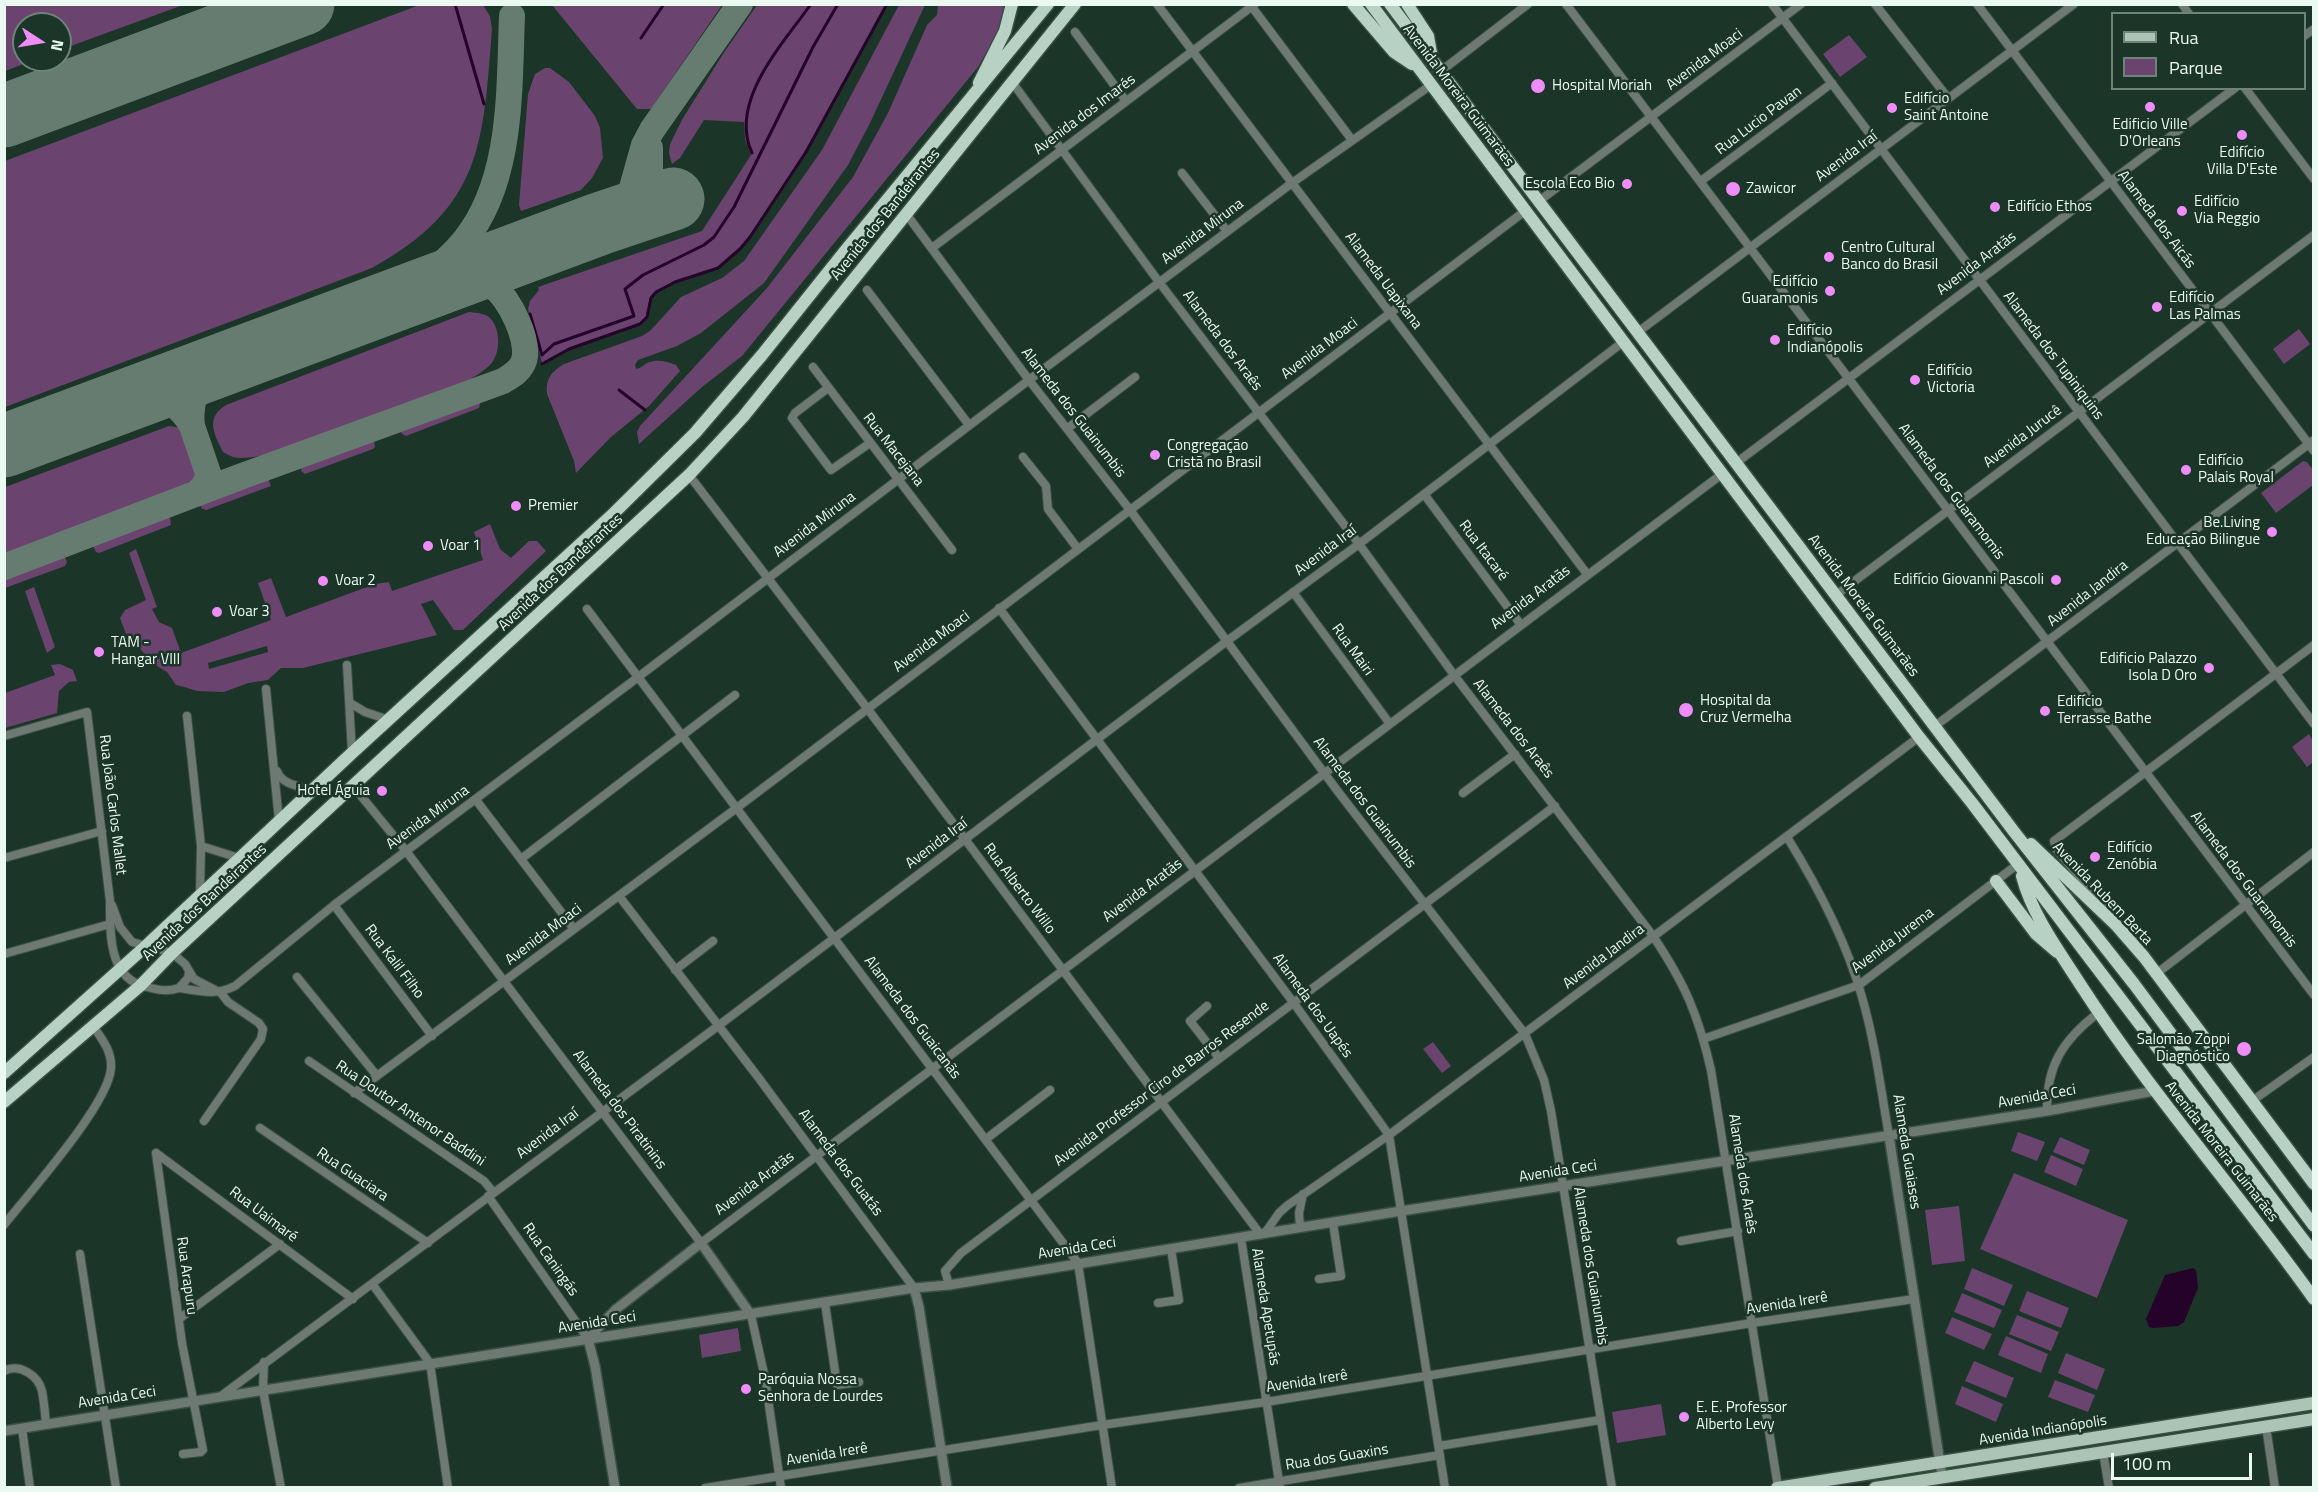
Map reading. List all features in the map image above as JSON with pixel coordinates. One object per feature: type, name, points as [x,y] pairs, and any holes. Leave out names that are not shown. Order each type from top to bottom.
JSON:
[{"type":"highway","points":[[977,91],[983,72],[1005,31],[1012,4]]},
{"type":"highway","name":"Avenida dos Bandeirantes","points":[[4,1073],[120,970],[352,753],[633,496],[695,433],[762,355],[1048,4]]},
{"type":"highway","name":"Avenida dos Bandeirantes","points":[[4,1102],[140,986],[172,953],[689,475],[743,417],[1075,4]]},
{"type":"highway","points":[[1353,4],[1394,52],[1416,65]]},
{"type":"highway","name":"Avenida Moreira Guimarães","points":[[1371,4],[1919,737],[2313,1254]]},
{"type":"highway","name":"Avenida Moreira Guimarães","points":[[1390,4],[2015,833],[2134,984],[2313,1226]]},
{"type":"highway","points":[[1407,4],[1428,36],[1432,59]]},
{"type":"highway","name":"Avenida Rubem Berta","points":[[2015,833],[2040,851],[2117,926],[2156,974],[2313,1184]]},
{"type":"highway","name":"Avenida Moreira Guimarães","points":[[2018,866],[2031,901],[2061,955],[2098,1013],[2154,1091],[2284,1258],[2313,1299]]},
{"type":"highway","points":[[1996,881],[2036,934],[2061,955]]},
{"type":"main road","name":"Avenida Indianópolis","points":[[1778,1487],[2313,1403]]},
{"type":"main road","name":"Avenida Indianópolis","points":[[1875,1488],[1943,1482],[2103,1452],[2313,1419]]},
{"type":"street","name":"Alameda Uapixana","points":[[1157,4],[1587,574]]},
{"type":"street","points":[[1441,71],[1528,4]]},
{"type":"street","name":"Alameda dos Guaramomis","points":[[1566,4],[2313,995]]},
{"type":"street","name":"Alameda dos Tupiniquins","points":[[1772,4],[2313,724]]},
{"type":"street","name":"Avenida Moaci","points":[[1539,201],[1801,4]]},
{"type":"street","points":[[1875,4],[1948,99]]},
{"type":"street","name":"Alameda dos Aicás","points":[[1977,4],[2209,313],[2311,442],[2313,451]]},
{"type":"street","name":"Avenida Iraí","points":[[1638,332],[2074,4]]},
{"type":"street","name":"Avenida dos Imarés","points":[[932,248],[1253,6]]},
{"type":"street","points":[[1253,6],[1352,140]]},
{"type":"street","points":[[1075,32],[1126,101]]},
{"type":"street","name":"Alameda dos Araês","points":[[1011,82],[1359,544],[1454,675],[1653,936],[1688,994],[1703,1039],[1727,1161],[1778,1487]]},
{"type":"street","name":"Rua Lucio Pavan","points":[[1701,181],[1832,83]]},
{"type":"street","name":"Avenida Miruna","points":[[221,993],[235,986],[406,851],[1227,231],[1431,85]]},
{"type":"street","name":"Avenida Aratãs","points":[[1736,463],[2232,90]]},
{"type":"street","points":[[2246,90],[2313,179]]},
{"type":"street","points":[[1182,173],[1227,231]]},
{"type":"street","name":"Avenida Moaci","points":[[354,1093],[738,807],[1525,211]]},
{"type":"street","name":"Alameda dos Guainumbis","points":[[907,215],[1029,380],[1130,510],[1325,774],[1525,1034],[1548,1094],[1565,1187],[1612,1488]]},
{"type":"street","name":"Avenida Jurucê","points":[[1836,595],[2313,235]]},
{"type":"street","points":[[867,290],[969,425]]},
{"type":"street","name":"Avenida Iraí","points":[[219,1397],[264,1362],[373,1285],[491,1194],[718,1026],[1227,641],[1359,544],[1623,342]]},
{"type":"street","name":"Rua Macejana","points":[[813,367],[952,550]]},
{"type":"street","points":[[1068,428],[1135,377]]},
{"type":"street","points":[[828,388],[795,413],[792,418],[831,470],[870,443]]},
{"type":"street","name":"Avenida Jandira","points":[[1935,726],[2311,442]]},
{"type":"street","points":[[1023,457],[1046,486],[1048,509],[1078,549]]},
{"type":"street","name":"Avenida Aratãs","points":[[588,1340],[615,1310],[701,1243],[1722,474]]},
{"type":"street","name":"Rua Alberto Willo","points":[[689,475],[1263,1234]]},
{"type":"street","name":"Rua Itacaré","points":[[1424,494],[1521,625]]},
{"type":"street","name":"Rua Mairi","points":[[1293,592],[1390,724]]},
{"type":"street","name":"Alameda dos Uapés","points":[[999,608],[1293,1002],[1389,1135],[1445,1488]]},
{"type":"street","name":"Alameda dos Guaicanãs","points":[[587,609],[738,807],[1078,1263],[1112,1488]]},
{"type":"street","points":[[2117,926],[2116,918],[2055,849],[2053,843],[2063,833],[2313,645]]},
{"type":"street","points":[[347,665],[352,753]]},
{"type":"street","points":[[266,689],[279,821]]},
{"type":"street","points":[[521,859],[735,694]]},
{"type":"street","points":[[350,703],[365,712],[388,720]]},
{"type":"street","name":"Rua João Carlos Mallet","points":[[4,735],[87,712],[115,960],[120,970]]},
{"type":"street","points":[[187,716],[201,846],[200,894]]},
{"type":"street","name":"Avenida Jandira","points":[[1263,1234],[1279,1213],[1303,1194],[1389,1135],[1919,737]]},
{"type":"street","points":[[1463,793],[1515,754]]},
{"type":"street","points":[[274,763],[279,777],[286,783],[313,790]]},
{"type":"street","name":"Alameda dos Piratinins","points":[[353,786],[406,851],[701,1243],[751,1315],[765,1378],[780,1488]]},
{"type":"street","points":[[476,800],[574,929]]},
{"type":"street","name":"Avenida Professor Ciro de Barros Resende","points":[[949,1285],[945,1276],[948,1266],[961,1253],[1555,806]]},
{"type":"street","points":[[4,858],[102,831]]},
{"type":"street","name":"Alameda Guaiases","points":[[1787,837],[1837,927],[1867,1018],[1889,1136],[1943,1482]]},
{"type":"street","points":[[201,846],[239,858]]},
{"type":"street","points":[[2156,974],[2313,852]]},
{"type":"street","name":"Avenida Jurema","points":[[1703,1039],[1858,985],[2018,866]]},
{"type":"street","name":"Alameda dos Guatás","points":[[619,896],[914,1288],[919,1307],[947,1488]]},
{"type":"street","name":"Rua João Carlos Mallet","points":[[110,901],[126,936],[132,942],[146,946]]},
{"type":"street","name":"Rua Kalil Filho","points":[[334,906],[432,1036]]},
{"type":"street","points":[[4,954],[111,924]]},
{"type":"street","points":[[675,970],[713,941]]},
{"type":"street","points":[[146,946],[172,953],[185,964],[199,983],[221,993],[237,1009],[259,1023],[263,1029],[263,1034],[204,1121]]},
{"type":"street","points":[[120,970],[132,983],[140,986],[160,990],[179,988],[221,993]]},
{"type":"street","points":[[179,988],[188,978],[189,972]]},
{"type":"street","points":[[297,977],[377,1076]]},
{"type":"street","points":[[1208,1006],[1190,1021],[1219,1058]]},
{"type":"street","points":[[2047,1111],[2049,1080],[2058,1054],[2078,1030],[2098,1013]]},
{"type":"street","points":[[4,1225],[100,1101],[111,1066],[106,1046],[93,1026]]},
{"type":"street","points":[[2252,1101],[2313,1056]]},
{"type":"street","name":"Rua Doutor Antenor Baddini","points":[[309,1061],[484,1181],[491,1194]]},
{"type":"street","points":[[986,1140],[1050,1089]]},
{"type":"street","name":"Avenida Ceci","points":[[4,1431],[914,1288],[949,1285],[1300,1227],[2047,1111],[2154,1091]]},
{"type":"street","name":"Rua Guaciara","points":[[260,1128],[428,1243]]},
{"type":"street","name":"Rua Uaimaré","points":[[156,1153],[353,1299]]},
{"type":"street","name":"Rua Arapuru","points":[[156,1153],[179,1319],[203,1451],[183,1454]]},
{"type":"street","name":"Rua Caningás","points":[[491,1194],[588,1340]]},
{"type":"street","points":[[1300,1227],[1299,1213],[1303,1194]]},
{"type":"street","points":[[1319,1279],[1341,1276],[1333,1223]]},
{"type":"street","points":[[1681,1241],[1738,1232]]},
{"type":"street","name":"Alameda Apetupás","points":[[1241,1238],[1279,1484]]},
{"type":"street","points":[[179,1319],[280,1244]]},
{"type":"street","points":[[1158,1303],[1179,1300],[1171,1249]]},
{"type":"street","points":[[80,1254],[116,1488]]},
{"type":"street","points":[[373,1285],[430,1363],[448,1488]]},
{"type":"street","name":"Avenida Irerê","points":[[705,1488],[1914,1299]]},
{"type":"street","points":[[825,1303],[837,1385],[859,1382]]},
{"type":"street","points":[[588,1340],[598,1382],[615,1488]]},
{"type":"street","points":[[264,1362],[263,1390],[281,1488]]},
{"type":"street","points":[[4,1371],[18,1368],[35,1378],[42,1391],[46,1424]]},
{"type":"street","name":"Rua dos Guaxins","points":[[1239,1488],[1279,1484],[1600,1420]]},
{"type":"street","points":[[2266,1426],[2275,1488]]},
{"type":"street","points":[[22,1428],[30,1488]]},
{"type":"street","points":[[2103,1452],[2109,1488]]},
{"type":"green space","points":[[5,4],[183,4],[72,46],[72,12],[12,12],[12,68],[5,71]]},
{"type":"green space","points":[[422,4],[483,5],[490,16],[492,29],[485,107],[479,140],[470,169],[456,196],[436,221],[408,245],[372,268],[5,407],[5,161]]},
{"type":"green space","points":[[552,5],[722,5],[651,109],[637,109]]},
{"type":"green space","points":[[757,5],[886,5],[806,152],[739,249],[718,267],[674,282],[656,291],[650,297],[647,316],[640,323],[569,349],[542,363],[528,309],[530,301],[539,290],[538,287],[702,231],[751,155],[745,139],[744,122],[704,120],[680,158],[672,164],[669,153],[670,144],[683,118]]},
{"type":"green space","points":[[899,5],[925,5],[848,165],[764,283],[701,333],[677,346],[638,360],[635,365],[636,369],[653,361],[660,361],[676,365],[680,371],[649,406],[611,437],[576,473],[574,461],[547,394],[550,376],[564,364],[642,336],[650,331],[681,297],[722,278],[744,261],[822,150]]},
{"type":"green space","points":[[938,5],[1007,5],[1000,28],[978,67],[742,356],[702,387],[639,444],[637,432],[640,426],[767,288],[853,177],[888,113],[927,25],[937,15]]},
{"type":"green space","points":[[1849,35],[1867,57],[1840,77],[1823,54]]},
{"type":"green space","points":[[545,68],[550,68],[569,82],[595,116],[600,128],[603,158],[592,178],[581,190],[521,211],[519,205],[528,94],[535,74]]},
{"type":"green space","points":[[469,312],[488,316],[494,323],[498,335],[498,348],[494,360],[472,378],[409,409],[294,448],[263,456],[240,458],[223,452],[214,433],[213,421],[219,410],[226,405]]},
{"type":"green space","points":[[2299,329],[2310,344],[2284,364],[2273,349]]},
{"type":"green space","points":[[471,398],[477,400],[480,404],[479,408],[406,436],[400,430],[403,424]]},
{"type":"green space","points":[[169,426],[183,428],[189,435],[201,473],[193,489],[5,561],[5,487]]},
{"type":"green space","points":[[369,438],[374,440],[373,449],[305,474],[301,471],[302,465],[307,461]]},
{"type":"green space","points":[[2303,461],[2307,462],[2313,470],[2313,485],[2276,513],[2261,493]]},
{"type":"green space","points":[[262,476],[268,478],[271,486],[206,510],[201,508],[202,501],[207,497]]},
{"type":"green space","points":[[162,515],[170,518],[171,525],[99,553],[96,552],[93,546],[104,536]]},
{"type":"green space","points":[[490,524],[500,549],[511,558],[529,541],[537,541],[546,551],[463,630],[454,630],[433,600],[421,604],[437,635],[303,668],[281,668],[268,680],[248,683],[224,692],[197,691],[176,685],[167,672],[154,664],[126,634],[120,618],[125,610],[146,600],[129,553],[136,549],[157,607],[152,609],[159,622],[172,628],[181,653],[271,620],[258,583],[271,578],[286,617],[375,584],[389,582],[392,591],[483,560],[474,532]],"holes":[[[267,646],[268,652],[209,669],[208,663]]]},
{"type":"green space","points":[[60,554],[65,557],[67,562],[65,566],[5,588],[5,574]]},
{"type":"green space","points":[[34,587],[55,647],[47,653],[25,591]]},
{"type":"green space","points":[[60,664],[73,670],[77,681],[69,682],[59,691],[57,713],[5,728],[5,693],[55,675],[51,665]]},
{"type":"green space","points":[[2309,734],[2313,741],[2313,762],[2307,767],[2292,747]]},
{"type":"green space","points":[[1433,1042],[1451,1066],[1442,1073],[1423,1049]]},
{"type":"green space","points":[[2018,1132],[2045,1142],[2037,1161],[2011,1151]]},
{"type":"green space","points":[[2060,1137],[2090,1150],[2084,1165],[2053,1152]]},
{"type":"green space","points":[[2051,1155],[2083,1169],[2076,1186],[2044,1172]]},
{"type":"green space","points":[[2014,1173],[2128,1220],[2097,1298],[1980,1249]]},
{"type":"green space","points":[[1959,1206],[1965,1261],[1932,1265],[1925,1210]]},
{"type":"green space","points":[[1972,1268],[2013,1285],[2004,1306],[1964,1289]]},
{"type":"green space","points":[[2027,1291],[2069,1308],[2061,1328],[2019,1311]]},
{"type":"green space","points":[[1962,1293],[2002,1310],[1994,1328],[1954,1312]]},
{"type":"green space","points":[[2017,1315],[2059,1332],[2051,1351],[2009,1334]]},
{"type":"green space","points":[[1952,1317],[1992,1334],[1984,1350],[1945,1333]]},
{"type":"green space","points":[[738,1328],[741,1351],[702,1358],[699,1335]]},
{"type":"green space","points":[[2006,1336],[2048,1354],[2041,1373],[1998,1355]]},
{"type":"green space","points":[[2066,1353],[2105,1369],[2097,1390],[2058,1373]]},
{"type":"green space","points":[[1974,1361],[2014,1378],[2006,1398],[1965,1381]]},
{"type":"green space","points":[[2055,1380],[2095,1395],[2088,1412],[2048,1397]]},
{"type":"green space","points":[[1962,1386],[2003,1404],[1996,1422],[1955,1404]]},
{"type":"green space","points":[[1661,1404],[1666,1435],[1617,1443],[1612,1412]]},
{"type":"shaded area","points":[[2193,1268],[2196,1270],[2198,1288],[2184,1322],[2178,1326],[2149,1327],[2146,1319],[2165,1275]]},
{"type":"waterway","points":[[455,4],[484,104]]},
{"type":"waterway","points":[[641,38],[664,4]]},
{"type":"waterway","points":[[752,153],[746,133],[747,113],[753,94],[774,55],[811,4]]},
{"type":"waterway","points":[[530,314],[542,355],[554,344],[634,316],[625,289],[643,275],[704,245],[714,237],[734,207],[813,47],[838,4]]},
{"type":"waterway","points":[[542,364],[569,349],[640,324],[647,317],[651,298],[656,292],[675,282],[718,268],[740,249],[806,152],[887,4]]},
{"type":"waterway","points":[[619,390],[645,410]]},
{"type":"taxiway","points":[[599,224],[617,211],[630,195],[644,145],[652,130],[740,4]]},
{"type":"taxiway","points":[[390,302],[429,275],[456,250],[480,217],[492,191],[505,133],[512,16]]},
{"type":"taxiway","points":[[650,148],[650,172],[661,203]]},
{"type":"taxiway","points":[[4,567],[237,478],[503,381],[517,371],[525,355],[522,333],[512,310],[499,291],[487,283],[472,279],[451,279]]},
{"type":"taxiway","points":[[140,395],[171,403],[182,412],[192,426],[191,416],[196,392],[218,366]]},
{"type":"taxiway","points":[[192,426],[209,476],[196,494]]},
{"type":"runway","points":[[4,116],[303,4]]},
{"type":"runway","points":[[4,446],[599,224],[673,199]]},
{"type":"place","name":"Hospital Moriah","points":[[1538,86]]},
{"type":"place","name":"Edificio Ville D'Orleans","points":[[2150,107]]},
{"type":"place","name":"Edifício Saint Antoine","points":[[1892,108]]},
{"type":"place","name":"Edifício Villa D'Este","points":[[2242,135]]},
{"type":"place","name":"Escola Eco Bio","points":[[1627,184]]},
{"type":"place","name":"Zawicor","points":[[1733,189]]},
{"type":"place","name":"Edifício Ethos","points":[[1995,207]]},
{"type":"place","name":"Edifício Via Reggio","points":[[2182,211]]},
{"type":"place","name":"Centro Cultural Banco do Brasil","points":[[1829,257]]},
{"type":"place","name":"Edifício Guaramonis","points":[[1830,291]]},
{"type":"place","name":"Edifício Las Palmas","points":[[2157,307]]},
{"type":"place","name":"Edifício Indianópolis","points":[[1775,340]]},
{"type":"place","name":"Edifício Victoria","points":[[1915,380]]},
{"type":"place","name":"Congregação Cristã no Brasil","points":[[1155,455]]},
{"type":"place","name":"Edifício Palais Royal","points":[[2186,470]]},
{"type":"place","name":"Premier","points":[[516,506]]},
{"type":"place","name":"Be.Living Educação Bilingue","points":[[2272,532]]},
{"type":"place","name":"Voar 1","points":[[428,546]]},
{"type":"place","name":"Edifício Giovanni Pascoli","points":[[2056,580]]},
{"type":"place","name":"Voar 2","points":[[323,581]]},
{"type":"place","name":"Voar 3","points":[[217,612]]},
{"type":"place","name":"TAM - Hangar VIII","points":[[99,652]]},
{"type":"place","name":"Edificio Palazzo Isola D Oro","points":[[2209,668]]},
{"type":"place","name":"Hospital da Cruz Vermelha","points":[[1686,710]]},
{"type":"place","name":"Edifício Terrasse Bathe","points":[[2045,711]]},
{"type":"place","name":"Hotel Águia","points":[[382,791]]},
{"type":"place","name":"Edifício Zenóbia","points":[[2095,857]]},
{"type":"place","name":"Salomão Zoppi Diagnóstico","points":[[2244,1049]]},
{"type":"place","name":"Paróquia Nossa Senhora de Lourdes","points":[[746,1389]]},
{"type":"place","name":"E. E. Professor Alberto Levy","points":[[1684,1417]]}]
